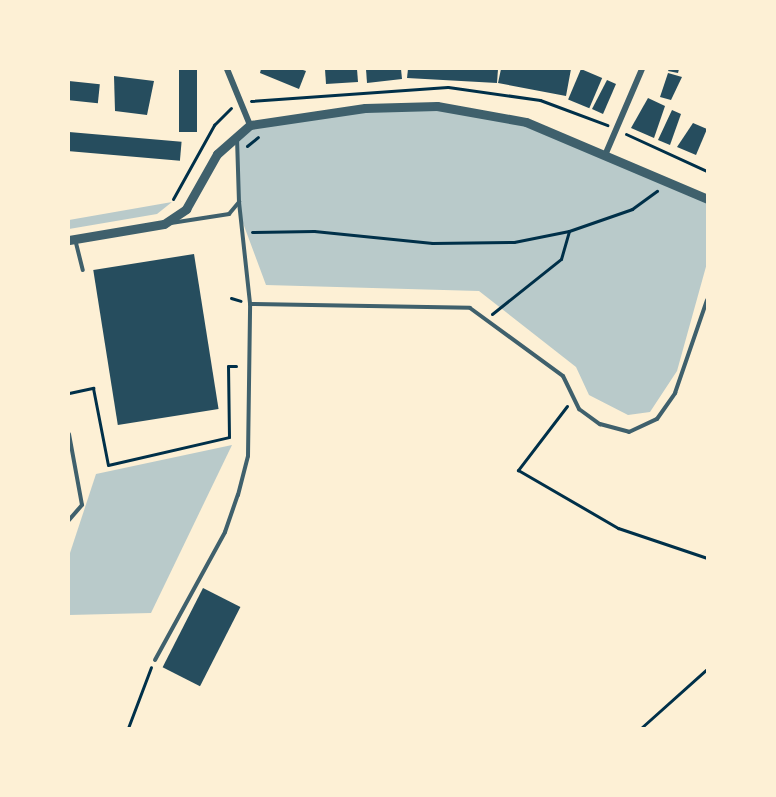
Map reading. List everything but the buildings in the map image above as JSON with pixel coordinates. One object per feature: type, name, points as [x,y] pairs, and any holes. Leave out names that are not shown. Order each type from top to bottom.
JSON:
[{"type":"street","points":[[227,69],[249,125]]},
{"type":"street","points":[[606,153],[642,69]]},
{"type":"street","points":[[72,239],[164,224],[186,209],[217,154],[237,134],[249,125],[306,113],[437,106],[538,125],[707,199]]},
{"type":"lane","points":[[154,660],[225,532],[248,456],[250,304],[239,202],[237,134]]},
{"type":"lane","points":[[164,224],[229,213],[239,202]]},
{"type":"lane","points":[[72,239],[83,270]]},
{"type":"lane","points":[[250,304],[461,305],[486,318],[563,376],[579,410],[600,424],[629,432],[657,419],[683,378],[707,300]]},
{"type":"lane","points":[[69,434],[82,505],[69,520]]},
{"type":"path","points":[[239,150],[262,131]]},
{"type":"path","points":[[242,232],[314,231],[432,243],[514,242],[569,231],[632,209],[654,195],[665,180]]},
{"type":"path","points":[[486,318],[561,259],[569,231]]},
{"type":"path","points":[[69,393],[93,388],[108,465],[229,437],[228,366],[236,366]]},
{"type":"path","points":[[573,398],[518,470],[618,528],[707,558]]},
{"type":"path","points":[[128,728],[154,660]]},
{"type":"path","points":[[641,728],[707,669]]},
{"type":"shaded area","points":[[449,107],[492,113],[707,199],[707,263],[677,371],[650,412],[628,415],[589,395],[576,367],[479,291],[266,285],[240,215],[237,134],[250,125],[294,116]]},
{"type":"shaded area","points":[[172,202],[157,214],[69,229],[69,220]]},
{"type":"shaded area","points":[[232,445],[151,613],[69,615],[69,556],[96,474]]}]
